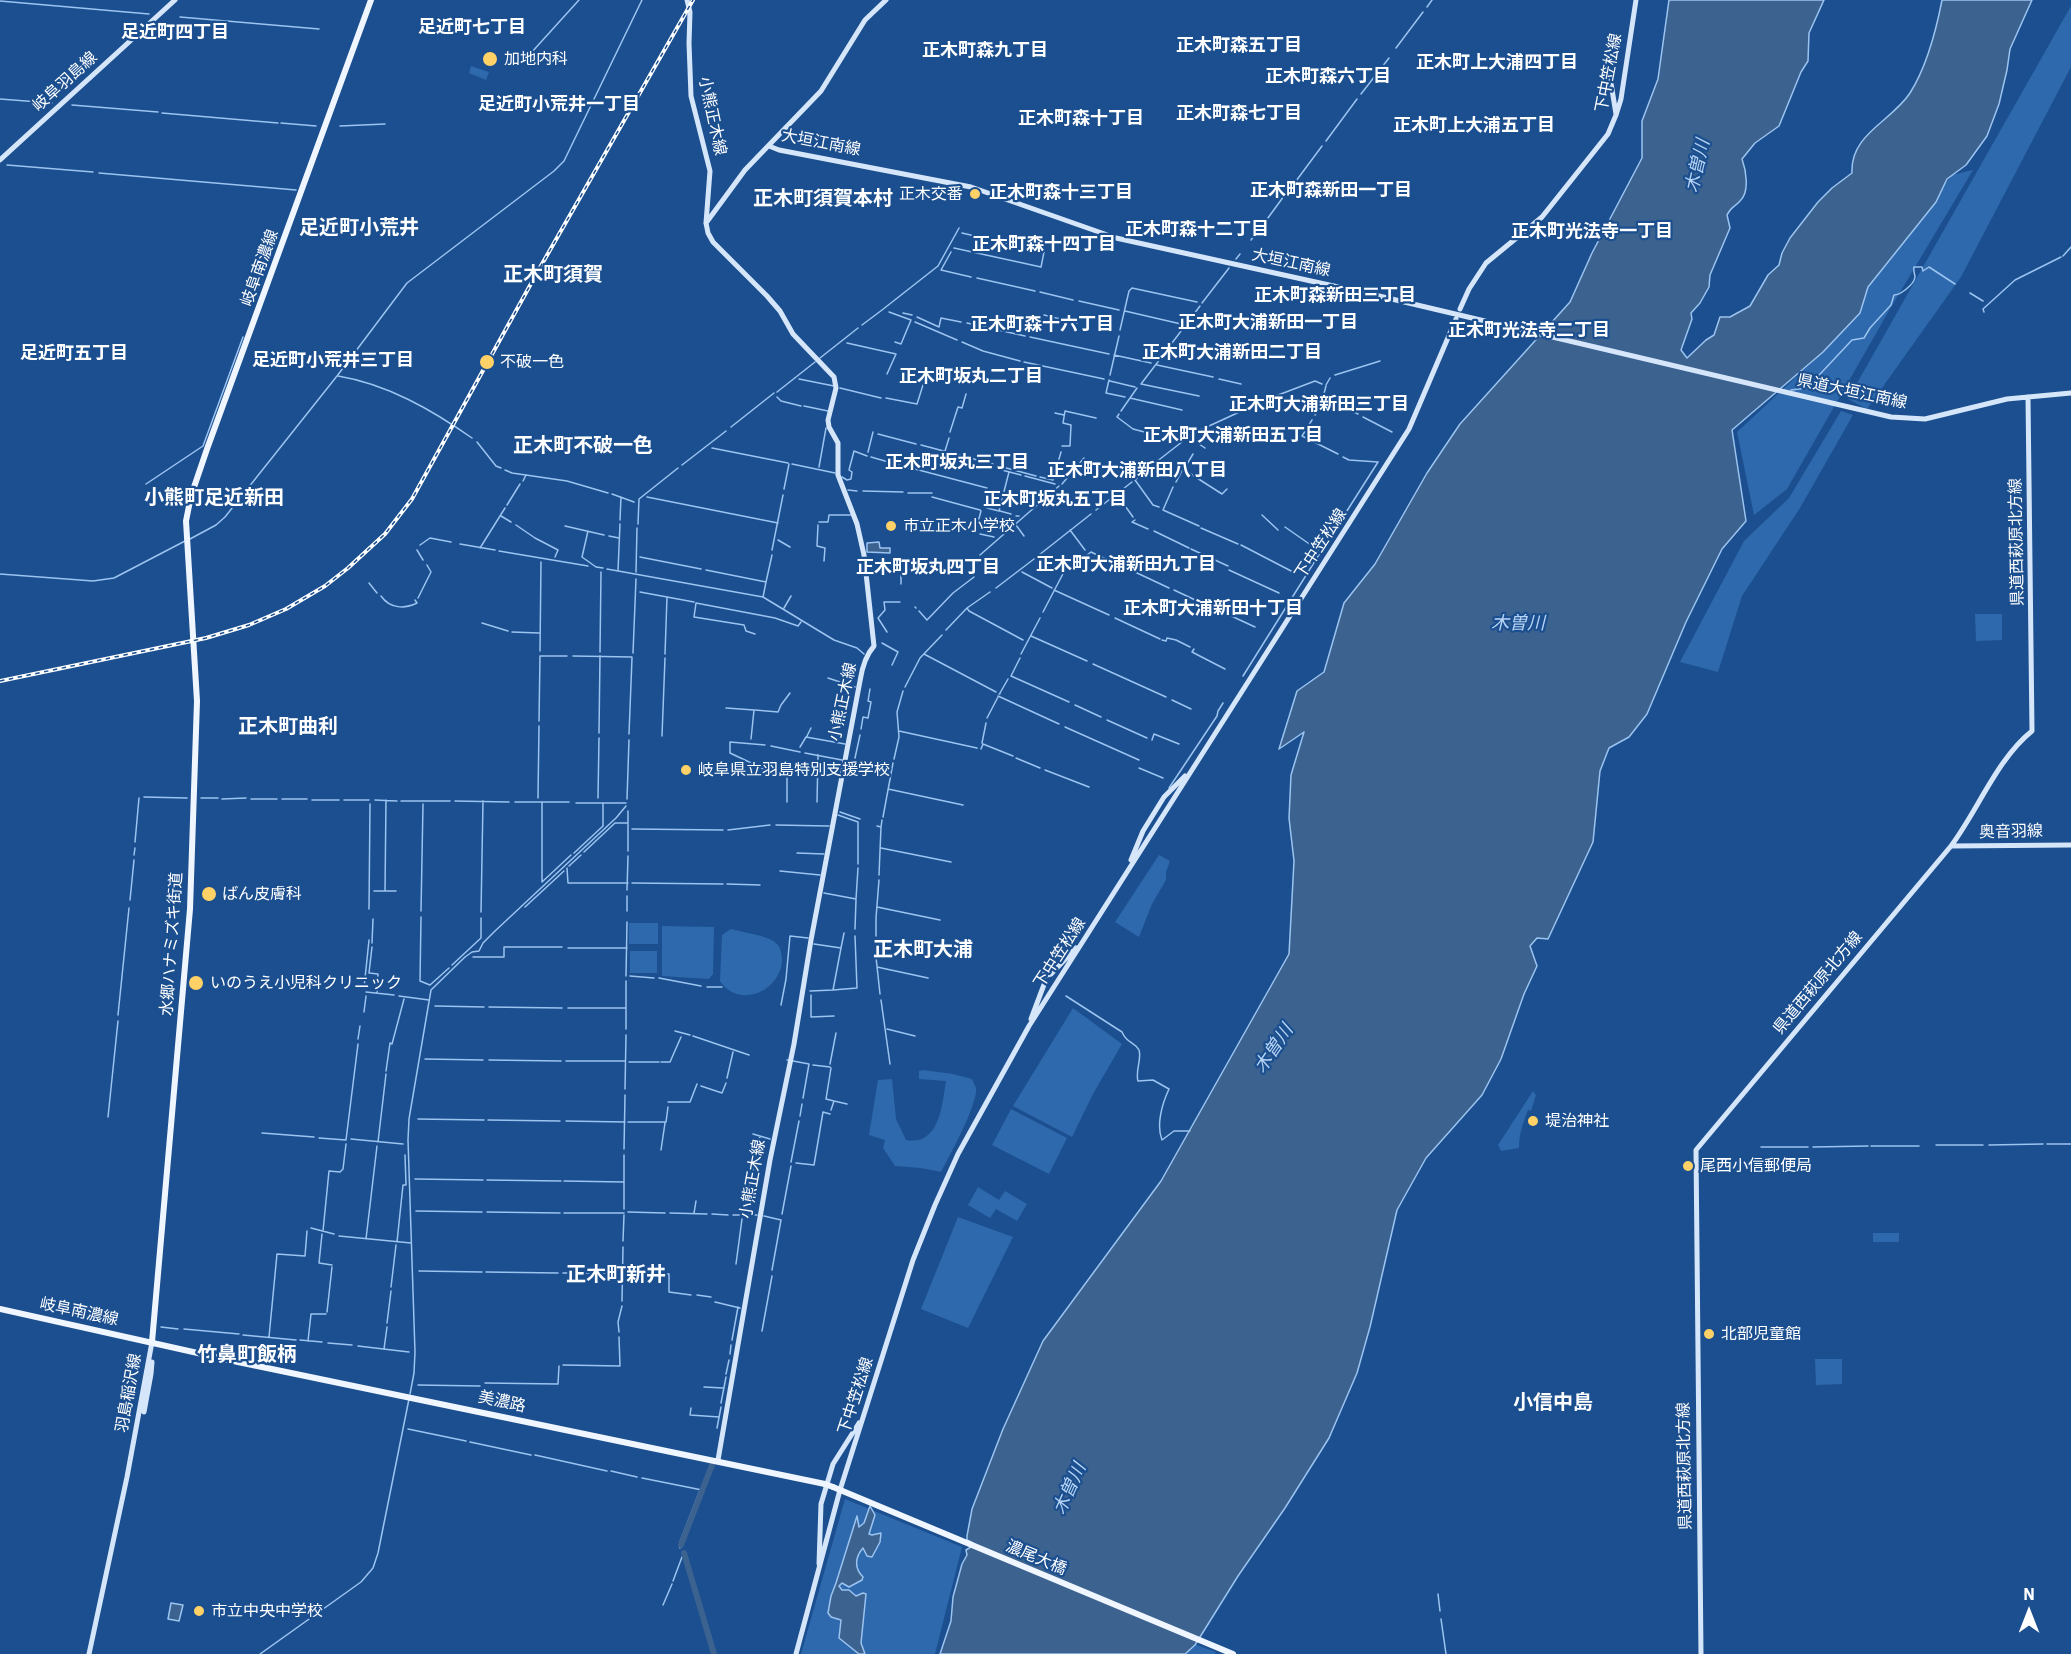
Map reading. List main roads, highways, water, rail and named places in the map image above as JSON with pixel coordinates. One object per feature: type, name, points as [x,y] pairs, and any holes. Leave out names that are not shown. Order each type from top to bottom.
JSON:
[{"type":"main road","name":"岐阜羽島線","points":[[0,160],[175,0]]},
{"type":"main road","name":"岐阜南濃線","points":[[187,547],[188,508],[207,448],[371,0]]},
{"type":"main road","name":"小熊正木線","points":[[687,0],[690,12],[691,96],[710,171],[706,223],[708,233],[713,242],[767,296],[780,311],[793,334],[834,377],[836,388],[828,420],[829,427],[838,443],[838,475],[856,524],[864,555],[874,646],[868,652],[862,666],[794,1044],[768,1170],[718,1460]]},
{"type":"main road","points":[[706,223],[745,170],[821,91],[865,20],[886,0]]},
{"type":"main road","name":"下中笠松線","points":[[1460,309],[1469,289],[1486,263],[1542,217],[1608,134],[1616,116],[1636,0]]},
{"type":"main road","points":[[1609,71],[1616,116]]},
{"type":"main road","name":"大垣江南線","points":[[769,146],[779,150],[971,187],[1116,238],[1476,318],[1706,373]]},
{"type":"main road","name":"下中笠松線","points":[[796,1654],[866,1409],[913,1260],[934,1206],[971,1127],[1029,1026],[1409,429],[1456,319]]},
{"type":"main road","name":"県道大垣江南線","points":[[1706,373],[1891,417],[1925,419],[1988,403],[2028,397]]},
{"type":"main road","points":[[2028,397],[2071,393]]},
{"type":"main road","name":"県道西萩原北方線","points":[[1701,1654],[1696,1150],[1951,846],[1967,825],[2013,749],[2032,731],[2028,397]]},
{"type":"main road","name":"水郷ハナミズキ街道","points":[[152,1342],[190,909],[197,701],[187,547]]},
{"type":"main road","points":[[1130,867],[1143,831],[1164,797],[1197,764]]},
{"type":"main road","name":"奥音羽線","points":[[1951,846],[2071,845]]},
{"type":"main road","points":[[1029,1026],[1045,982],[1040,974],[1051,974],[1087,935]]},
{"type":"main road","name":"岐阜南濃線","points":[[0,1309],[152,1342]]},
{"type":"main road","name":"美濃路","points":[[152,1342],[718,1460],[825,1484],[843,1491]]},
{"type":"main road","name":"羽島稲沢線","points":[[91,1654],[128,1477],[152,1342]]},
{"type":"main road","points":[[819,1574],[821,1504],[833,1464],[866,1409]]},
{"type":"main road","name":"濃尾大橋","points":[[843,1491],[1231,1654]]},
{"type":"water","name":"木曽川","points":[[1669,0],[1824,0],[1809,33],[1808,61],[1801,72],[1779,126],[1755,143],[1742,159],[1746,175],[1745,192],[1727,215],[1730,228],[1710,275],[1709,287],[1691,313],[1692,319],[1681,350],[1687,358],[1714,335],[1720,317],[1730,317],[1750,306],[1768,275],[1779,265],[1790,238],[1818,202],[1852,173],[1853,160],[1865,138],[1910,93],[1930,48],[1942,0],[2032,0],[2010,49],[1999,104],[1987,136],[1966,165],[1947,179],[1936,202],[1868,287],[1860,313],[1823,352],[1732,430],[1746,521],[1722,549],[1686,622],[1647,714],[1629,737],[1609,748],[1600,771],[1593,842],[1548,939],[1537,938],[1530,946],[1537,966],[1524,994],[1501,1059],[1482,1095],[1426,1158],[1397,1210],[1357,1373],[1329,1438],[1195,1645],[1185,1654],[940,1654],[951,1621],[953,1597],[962,1564],[967,1555],[966,1550],[973,1543],[967,1540],[972,1509],[1003,1429],[1043,1341],[1161,1181],[1289,954],[1294,861],[1289,818],[1291,775],[1304,732],[1279,749],[1297,691],[1324,672],[1344,603],[1375,564],[1427,473],[1460,424],[1570,302],[1592,253],[1642,158],[1642,121],[1658,79]]},
{"type":"water","points":[[879,542],[880,548],[890,548],[890,553],[867,552],[867,543]]},
{"type":"water","points":[[870,1506],[875,1515],[869,1534],[881,1533],[880,1542],[872,1557],[867,1556],[863,1548],[858,1555],[857,1566],[863,1577],[862,1580],[849,1587],[842,1583],[839,1586],[842,1590],[849,1590],[856,1596],[866,1594],[861,1643],[865,1654],[859,1654],[839,1638],[841,1620],[831,1617],[828,1613],[831,1596],[857,1516],[859,1527],[864,1523]]},
{"type":"water","points":[[171,1603],[183,1605],[179,1621],[168,1619]]},
{"type":"waterway","points":[[531,53],[579,0]]},
{"type":"waterway","points":[[190,539],[216,525],[225,517],[337,376],[407,283],[564,161],[642,0]]},
{"type":"waterway","points":[[1427,7],[1432,0]]},
{"type":"waterway","points":[[0,1],[149,14]]},
{"type":"waterway","points":[[1396,48],[1423,12]]},
{"type":"waterway","points":[[180,17],[319,29]]},
{"type":"waterway","points":[[1361,94],[1389,58]]},
{"type":"waterway","points":[[0,99],[39,102]]},
{"type":"waterway","points":[[1326,141],[1357,99]]},
{"type":"waterway","points":[[44,103],[52,103]]},
{"type":"waterway","points":[[72,105],[158,112]]},
{"type":"waterway","points":[[162,113],[278,123]]},
{"type":"waterway","points":[[281,123],[316,126]]},
{"type":"waterway","points":[[340,126],[385,124]]},
{"type":"waterway","points":[[1296,181],[1322,146]]},
{"type":"waterway","points":[[7,165],[93,172]]},
{"type":"waterway","points":[[99,173],[296,190]]},
{"type":"waterway","points":[[1265,222],[1292,185]]},
{"type":"waterway","points":[[1251,240],[1262,225]]},
{"type":"waterway","points":[[882,310],[938,266],[959,228]]},
{"type":"waterway","points":[[954,248],[1041,267],[1044,252],[962,233]]},
{"type":"waterway","points":[[2063,256],[2071,247]]},
{"type":"waterway","points":[[951,252],[941,270],[971,277]]},
{"type":"waterway","points":[[1236,259],[1240,254]]},
{"type":"waterway","points":[[1984,312],[1983,309],[2015,280],[2061,257]]},
{"type":"waterway","points":[[1791,390],[1807,388],[1852,340],[1864,338],[1891,305],[1894,295],[1912,283],[1915,277],[1914,267],[1922,267],[1923,271],[1929,267],[1955,284]]},
{"type":"waterway","points":[[1202,303],[1229,268]]},
{"type":"waterway","points":[[977,278],[1035,291]]},
{"type":"waterway","points":[[1120,330],[1129,291],[1132,288],[1197,302]]},
{"type":"waterway","points":[[1040,292],[1073,300]]},
{"type":"waterway","points":[[1970,293],[1983,301]]},
{"type":"waterway","points":[[1079,301],[1119,310]]},
{"type":"waterway","points":[[1172,343],[1200,306]]},
{"type":"waterway","points":[[862,325],[882,310]]},
{"type":"waterway","points":[[1125,311],[1181,324]]},
{"type":"waterway","points":[[889,312],[911,320],[901,344],[895,342]]},
{"type":"waterway","points":[[903,313],[912,315]]},
{"type":"waterway","points":[[1044,315],[1077,323]]},
{"type":"waterway","points":[[917,317],[939,327],[941,318],[961,322]]},
{"type":"waterway","points":[[915,322],[957,340]]},
{"type":"waterway","points":[[967,323],[1025,336]]},
{"type":"waterway","points":[[820,358],[858,328]]},
{"type":"waterway","points":[[1110,375],[1119,336]]},
{"type":"waterway","points":[[146,484],[203,446],[243,337]]},
{"type":"waterway","points":[[1030,337],[1109,354]]},
{"type":"waterway","points":[[962,342],[983,351],[1020,361]]},
{"type":"waterway","points":[[847,343],[896,354],[887,374]]},
{"type":"waterway","points":[[1170,346],[1141,384],[1199,396]]},
{"type":"waterway","points":[[1114,355],[1151,363]]},
{"type":"waterway","points":[[1335,375],[1380,361]]},
{"type":"waterway","points":[[777,392],[815,362]]},
{"type":"waterway","points":[[1024,362],[1104,379]]},
{"type":"waterway","points":[[1157,365],[1213,377]]},
{"type":"waterway","points":[[338,376],[391,392],[441,418],[472,438]]},
{"type":"waterway","points":[[1326,385],[1330,378]]},
{"type":"waterway","points":[[799,379],[834,386]]},
{"type":"waterway","points":[[1219,379],[1241,384]]},
{"type":"waterway","points":[[1109,380],[1106,393],[1125,397]]},
{"type":"waterway","points":[[1110,381],[1135,387]]},
{"type":"waterway","points":[[1265,400],[1315,381],[1322,384]]},
{"type":"waterway","points":[[886,398],[917,404],[923,385]]},
{"type":"waterway","points":[[1315,415],[1321,405],[1326,386]]},
{"type":"waterway","points":[[840,388],[881,398]]},
{"type":"waterway","points":[[1121,411],[1137,388]]},
{"type":"waterway","points":[[731,427],[774,393]]},
{"type":"waterway","points":[[950,432],[958,407],[962,408],[966,394]]},
{"type":"waterway","points":[[777,397],[781,401],[801,406]]},
{"type":"waterway","points":[[1323,397],[1358,414]]},
{"type":"waterway","points":[[1130,398],[1182,410]]},
{"type":"waterway","points":[[1209,426],[1259,403]]},
{"type":"waterway","points":[[804,406],[828,411]]},
{"type":"waterway","points":[[1062,446],[1070,446],[1071,425],[1063,423],[1065,411],[1096,418]]},
{"type":"waterway","points":[[1055,413],[1064,415]]},
{"type":"waterway","points":[[1119,414],[1117,417],[1133,429],[1152,434]]},
{"type":"waterway","points":[[1363,417],[1392,432]]},
{"type":"waterway","points":[[1312,420],[1302,436],[1338,454]]},
{"type":"waterway","points":[[819,467],[826,428]]},
{"type":"waterway","points":[[1191,436],[1202,429]]},
{"type":"waterway","points":[[682,465],[726,431]]},
{"type":"waterway","points":[[868,452],[873,432]]},
{"type":"waterway","points":[[878,434],[916,444]]},
{"type":"waterway","points":[[1188,437],[1194,441]]},
{"type":"waterway","points":[[945,451],[949,438]]},
{"type":"waterway","points":[[1151,466],[1187,438]]},
{"type":"waterway","points":[[477,442],[496,466],[501,468]]},
{"type":"waterway","points":[[1199,444],[1205,448]]},
{"type":"waterway","points":[[921,445],[993,464]]},
{"type":"waterway","points":[[712,448],[788,463]]},
{"type":"waterway","points":[[842,477],[847,480],[851,479],[852,472],[849,470],[854,451],[867,456]]},
{"type":"waterway","points":[[1040,477],[1053,480],[1061,452]]},
{"type":"waterway","points":[[1184,469],[1193,454]]},
{"type":"waterway","points":[[871,457],[909,468]]},
{"type":"waterway","points":[[1331,536],[1378,462],[1349,460],[1343,457]]},
{"type":"waterway","points":[[1062,484],[1084,458]]},
{"type":"waterway","points":[[784,489],[789,464]]},
{"type":"waterway","points":[[792,464],[835,473]]},
{"type":"waterway","points":[[999,466],[1036,476]]},
{"type":"waterway","points":[[638,524],[639,499],[678,468]]},
{"type":"waterway","points":[[915,469],[987,488]]},
{"type":"waterway","points":[[998,469],[1021,475]]},
{"type":"waterway","points":[[1176,482],[1183,469],[1222,494],[1227,489]]},
{"type":"waterway","points":[[505,470],[567,481],[608,493]]},
{"type":"waterway","points":[[1146,470],[1135,480],[1153,505],[1159,507]]},
{"type":"waterway","points":[[987,508],[999,511],[1009,472]]},
{"type":"waterway","points":[[523,481],[526,475]]},
{"type":"waterway","points":[[1025,476],[1055,484]]},
{"type":"waterway","points":[[1096,510],[1132,482]]},
{"type":"waterway","points":[[507,505],[520,484]]},
{"type":"waterway","points":[[980,555],[1059,486]]},
{"type":"waterway","points":[[1173,487],[1163,510],[1199,526]]},
{"type":"waterway","points":[[848,490],[857,491]]},
{"type":"waterway","points":[[992,490],[1016,496]]},
{"type":"waterway","points":[[863,491],[903,492]]},
{"type":"waterway","points":[[908,493],[932,493]]},
{"type":"waterway","points":[[612,494],[634,502]]},
{"type":"waterway","points":[[772,550],[783,495]]},
{"type":"waterway","points":[[1118,496],[1133,517]]},
{"type":"waterway","points":[[620,520],[621,497]]},
{"type":"waterway","points":[[647,497],[778,523]]},
{"type":"waterway","points":[[932,497],[980,510],[975,533]]},
{"type":"waterway","points":[[1021,497],[1036,502]]},
{"type":"waterway","points":[[480,548],[505,508]]},
{"type":"waterway","points":[[1000,511],[1011,514]]},
{"type":"waterway","points":[[1039,555],[1091,514]]},
{"type":"waterway","points":[[819,522],[828,522],[829,515],[851,515]]},
{"type":"waterway","points":[[1262,515],[1278,530]]},
{"type":"waterway","points":[[501,516],[511,522]]},
{"type":"waterway","points":[[1135,520],[1132,522],[1148,529]]},
{"type":"waterway","points":[[618,571],[620,524]]},
{"type":"waterway","points":[[516,525],[558,550],[555,557]]},
{"type":"waterway","points":[[818,525],[817,546],[825,548],[824,561]]},
{"type":"waterway","points":[[1016,525],[1024,536]]},
{"type":"waterway","points":[[565,526],[604,535]]},
{"type":"waterway","points":[[1285,527],[1318,550]]},
{"type":"waterway","points":[[636,572],[637,528]]},
{"type":"waterway","points":[[1201,528],[1238,544]]},
{"type":"waterway","points":[[1070,530],[1085,550]]},
{"type":"waterway","points":[[588,531],[582,557],[596,567],[603,568]]},
{"type":"waterway","points":[[1154,531],[1189,548]]},
{"type":"waterway","points":[[980,534],[994,537]]},
{"type":"waterway","points":[[609,536],[619,538]]},
{"type":"waterway","points":[[420,545],[430,538],[451,542]]},
{"type":"waterway","points":[[778,540],[790,547]]},
{"type":"waterway","points":[[0,574],[93,581],[114,578],[185,541]]},
{"type":"waterway","points":[[460,544],[495,550]]},
{"type":"waterway","points":[[1241,545],[1295,573]]},
{"type":"waterway","points":[[1191,549],[1228,566]]},
{"type":"waterway","points":[[417,550],[423,560]]},
{"type":"waterway","points":[[499,551],[588,566]]},
{"type":"waterway","points":[[1087,555],[1091,552],[1129,570]]},
{"type":"waterway","points":[[1243,676],[1320,553]]},
{"type":"waterway","points":[[706,570],[766,582],[772,555]]},
{"type":"waterway","points":[[640,557],[701,569]]},
{"type":"waterway","points":[[996,588],[1034,559]]},
{"type":"waterway","points":[[540,651],[541,562]]},
{"type":"waterway","points":[[418,598],[431,572],[427,565]]},
{"type":"waterway","points":[[1043,612],[1066,568]]},
{"type":"waterway","points":[[607,569],[763,597]]},
{"type":"waterway","points":[[1229,570],[1279,593]]},
{"type":"waterway","points":[[894,571],[901,571],[901,584]]},
{"type":"waterway","points":[[600,652],[601,572]]},
{"type":"waterway","points":[[1022,572],[1052,588]]},
{"type":"waterway","points":[[1135,572],[1169,588]]},
{"type":"waterway","points":[[919,611],[927,620],[953,593],[974,577]]},
{"type":"waterway","points":[[633,653],[636,579]]},
{"type":"waterway","points":[[766,582],[763,597],[834,640],[857,648],[864,654]]},
{"type":"waterway","points":[[369,583],[377,593]]},
{"type":"waterway","points":[[1054,590],[1109,615]]},
{"type":"waterway","points":[[1174,590],[1208,606]]},
{"type":"waterway","points":[[640,592],[694,602]]},
{"type":"waterway","points":[[946,630],[967,608],[990,592]]},
{"type":"waterway","points":[[381,596],[393,606],[398,607],[417,603],[415,600]]},
{"type":"waterway","points":[[784,608],[791,596]]},
{"type":"waterway","points":[[665,654],[667,597]]},
{"type":"waterway","points":[[887,632],[878,618],[885,610],[884,602],[900,602]]},
{"type":"waterway","points":[[696,603],[775,618],[798,626],[801,622]]},
{"type":"waterway","points":[[696,603],[694,617],[744,625],[746,631],[755,634]]},
{"type":"waterway","points":[[967,608],[1023,640]]},
{"type":"waterway","points":[[1214,608],[1255,627]]},
{"type":"waterway","points":[[1021,654],[1040,618]]},
{"type":"waterway","points":[[1115,618],[1160,639]]},
{"type":"waterway","points":[[482,623],[508,631]]},
{"type":"waterway","points":[[512,632],[539,633]]},
{"type":"waterway","points":[[905,687],[920,658],[942,635]]},
{"type":"waterway","points":[[1031,636],[1087,661]]},
{"type":"waterway","points":[[1162,640],[1166,641],[1167,638],[1176,640],[1190,647]]},
{"type":"waterway","points":[[882,643],[898,652],[892,665]]},
{"type":"waterway","points":[[1194,649],[1192,652],[1225,669]]},
{"type":"waterway","points":[[924,654],[996,692]]},
{"type":"waterway","points":[[539,721],[540,656],[567,656]]},
{"type":"waterway","points":[[573,656],[632,657]]},
{"type":"waterway","points":[[599,733],[600,656]]},
{"type":"waterway","points":[[629,734],[632,658]]},
{"type":"waterway","points":[[662,736],[665,658]]},
{"type":"waterway","points":[[1020,658],[1011,676],[1069,702]]},
{"type":"waterway","points":[[1093,664],[1166,697]]},
{"type":"waterway","points":[[828,678],[855,687]]},
{"type":"waterway","points":[[1000,693],[1008,679]]},
{"type":"waterway","points":[[861,729],[863,717],[868,718],[871,702],[868,701],[870,689]]},
{"type":"waterway","points":[[894,759],[899,737],[897,712],[903,691]]},
{"type":"waterway","points":[[755,710],[778,712],[790,693]]},
{"type":"waterway","points":[[998,696],[1059,724]]},
{"type":"waterway","points":[[987,718],[998,697]]},
{"type":"waterway","points":[[1172,700],[1191,709]]},
{"type":"waterway","points":[[1169,788],[1217,716],[1223,703]]},
{"type":"waterway","points":[[1075,705],[1101,717]]},
{"type":"waterway","points":[[726,708],[754,710],[751,739]]},
{"type":"waterway","points":[[1107,720],[1147,738]]},
{"type":"waterway","points":[[982,743],[986,723]]},
{"type":"waterway","points":[[538,798],[539,726]]},
{"type":"waterway","points":[[1065,727],[1139,760]]},
{"type":"waterway","points":[[807,736],[811,728]]},
{"type":"waterway","points":[[899,731],[977,748]]},
{"type":"waterway","points":[[1152,740],[1154,734],[1179,744]]},
{"type":"waterway","points":[[855,758],[860,735]]},
{"type":"waterway","points":[[800,747],[806,737],[845,744]]},
{"type":"waterway","points":[[598,798],[599,738]]},
{"type":"waterway","points":[[627,799],[629,740]]},
{"type":"waterway","points":[[764,769],[730,753],[730,742],[765,745]]},
{"type":"waterway","points":[[981,749],[983,744],[1013,756]]},
{"type":"waterway","points":[[771,746],[800,752]]},
{"type":"waterway","points":[[805,753],[842,760]]},
{"type":"waterway","points":[[817,802],[818,755]]},
{"type":"waterway","points":[[1016,758],[1040,768]]},
{"type":"waterway","points":[[849,761],[855,762]]},
{"type":"waterway","points":[[883,817],[893,763]]},
{"type":"waterway","points":[[1139,768],[1163,778]]},
{"type":"waterway","points":[[769,770],[787,773],[787,802]]},
{"type":"waterway","points":[[1045,770],[1089,787]]},
{"type":"waterway","points":[[888,789],[963,805]]},
{"type":"waterway","points":[[144,797],[187,798]]},
{"type":"waterway","points":[[135,842],[139,798]]},
{"type":"waterway","points":[[201,798],[218,798]]},
{"type":"waterway","points":[[222,799],[246,798]]},
{"type":"waterway","points":[[251,799],[277,799]]},
{"type":"waterway","points":[[282,799],[307,799]]},
{"type":"waterway","points":[[312,800],[339,800]]},
{"type":"waterway","points":[[344,800],[369,800]]},
{"type":"waterway","points":[[375,800],[397,801]]},
{"type":"waterway","points":[[374,891],[385,891],[386,800]]},
{"type":"waterway","points":[[401,801],[450,801]]},
{"type":"waterway","points":[[455,801],[509,802]]},
{"type":"waterway","points":[[481,912],[483,801]]},
{"type":"waterway","points":[[515,802],[569,802]]},
{"type":"waterway","points":[[542,802],[542,882],[571,855]]},
{"type":"waterway","points":[[576,803],[626,803]]},
{"type":"waterway","points":[[574,853],[603,826],[603,803]]},
{"type":"waterway","points":[[369,909],[370,804]]},
{"type":"waterway","points":[[421,911],[423,804]]},
{"type":"waterway","points":[[410,1394],[415,1352],[409,1119],[431,990],[465,957],[472,952],[479,951],[483,943],[495,931],[626,806]]},
{"type":"waterway","points":[[628,811],[628,851]]},
{"type":"waterway","points":[[840,812],[860,819]]},
{"type":"waterway","points":[[838,815],[858,822],[858,864]]},
{"type":"waterway","points":[[877,826],[881,827],[882,820]]},
{"type":"waterway","points":[[584,852],[615,823],[628,823]]},
{"type":"waterway","points":[[728,830],[770,825]]},
{"type":"waterway","points":[[776,825],[829,826]]},
{"type":"waterway","points":[[879,875],[881,827]]},
{"type":"waterway","points":[[632,829],[723,830]]},
{"type":"waterway","points":[[134,855],[135,848]]},
{"type":"waterway","points":[[881,848],[951,862]]},
{"type":"waterway","points":[[797,853],[824,854]]},
{"type":"waterway","points":[[569,866],[581,855]]},
{"type":"waterway","points":[[627,890],[628,856]]},
{"type":"waterway","points":[[130,900],[134,860]]},
{"type":"waterway","points":[[567,868],[568,883],[628,883]]},
{"type":"waterway","points":[[824,893],[856,899],[858,868]]},
{"type":"waterway","points":[[525,907],[564,871]]},
{"type":"waterway","points":[[780,871],[820,875]]},
{"type":"waterway","points":[[876,936],[879,880]]},
{"type":"waterway","points":[[632,883],[723,884]]},
{"type":"waterway","points":[[727,884],[760,885]]},
{"type":"waterway","points":[[386,891],[396,891]]},
{"type":"waterway","points":[[627,896],[627,911]]},
{"type":"waterway","points":[[855,929],[856,900]]},
{"type":"waterway","points":[[877,907],[940,920]]},
{"type":"waterway","points":[[118,1015],[129,908]]},
{"type":"waterway","points":[[421,917],[420,981],[430,985]]},
{"type":"waterway","points":[[452,965],[481,938],[481,918]]},
{"type":"waterway","points":[[372,943],[373,919]]},
{"type":"waterway","points":[[626,976],[627,922]]},
{"type":"waterway","points":[[814,944],[841,948],[844,933]]},
{"type":"waterway","points":[[781,1005],[790,936],[808,938]]},
{"type":"waterway","points":[[833,990],[857,988],[855,936]]},
{"type":"waterway","points":[[364,988],[369,940]]},
{"type":"waterway","points":[[877,943],[876,957],[880,994]]},
{"type":"waterway","points":[[372,947],[369,973],[378,974],[377,993]]},
{"type":"waterway","points":[[473,957],[504,957],[504,947],[562,947]]},
{"type":"waterway","points":[[568,948],[627,948]]},
{"type":"waterway","points":[[810,991],[833,990],[841,948]]},
{"type":"waterway","points":[[877,967],[928,978]]},
{"type":"waterway","points":[[430,985],[449,968]]},
{"type":"waterway","points":[[630,976],[654,978]]},
{"type":"waterway","points":[[659,978],[701,986]]},
{"type":"waterway","points":[[626,981],[626,1029]]},
{"type":"waterway","points":[[707,987],[722,987]]},
{"type":"waterway","points":[[366,992],[394,995]]},
{"type":"waterway","points":[[811,995],[811,1017],[834,1016]]},
{"type":"waterway","points":[[364,1012],[366,996]]},
{"type":"waterway","points":[[399,996],[429,1000]]},
{"type":"waterway","points":[[1066,996],[1122,1032],[1126,1039],[1137,1047],[1140,1054],[1138,1081],[1153,1080],[1169,1089],[1161,1114],[1162,1140],[1174,1131],[1190,1131]]},
{"type":"waterway","points":[[386,1071],[390,1043],[392,1044],[404,999]]},
{"type":"waterway","points":[[881,1000],[890,1064]]},
{"type":"waterway","points":[[435,1006],[484,1007]]},
{"type":"waterway","points":[[489,1007],[562,1008]]},
{"type":"waterway","points":[[568,1008],[626,1008]]},
{"type":"waterway","points":[[108,1117],[118,1021]]},
{"type":"waterway","points":[[358,1039],[360,1026]]},
{"type":"waterway","points":[[887,1029],[915,1036]]},
{"type":"waterway","points":[[675,1031],[690,1035]]},
{"type":"waterway","points":[[830,1064],[836,1033]]},
{"type":"waterway","points":[[625,1089],[626,1035]]},
{"type":"waterway","points":[[693,1036],[749,1055]]},
{"type":"waterway","points":[[661,1062],[670,1062],[681,1037]]},
{"type":"waterway","points":[[319,1138],[346,1140],[358,1044]]},
{"type":"waterway","points":[[727,1078],[733,1052]]},
{"type":"waterway","points":[[425,1059],[483,1060]]},
{"type":"waterway","points":[[489,1060],[561,1061]]},
{"type":"waterway","points":[[566,1061],[625,1061]]},
{"type":"waterway","points":[[793,1061],[809,1064],[803,1098]]},
{"type":"waterway","points":[[629,1062],[659,1062]]},
{"type":"waterway","points":[[813,1065],[830,1067]]},
{"type":"waterway","points":[[831,1068],[826,1099],[834,1101],[831,1110]]},
{"type":"waterway","points":[[378,1142],[386,1074]]},
{"type":"waterway","points":[[701,1086],[722,1093],[726,1083]]},
{"type":"waterway","points":[[668,1102],[690,1102],[697,1084]]},
{"type":"waterway","points":[[624,1149],[625,1095]]},
{"type":"waterway","points":[[834,1101],[847,1104]]},
{"type":"waterway","points":[[800,1116],[802,1104]]},
{"type":"waterway","points":[[628,1122],[666,1122],[668,1107]]},
{"type":"waterway","points":[[796,1163],[814,1165],[823,1112],[830,1114]]},
{"type":"waterway","points":[[418,1119],[484,1120]]},
{"type":"waterway","points":[[488,1120],[560,1121]]},
{"type":"waterway","points":[[566,1121],[625,1122]]},
{"type":"waterway","points":[[791,1162],[799,1121]]},
{"type":"waterway","points":[[661,1150],[665,1123]]},
{"type":"waterway","points":[[262,1133],[314,1137]]},
{"type":"waterway","points":[[753,1134],[770,1139]]},
{"type":"waterway","points":[[756,1156],[760,1136]]},
{"type":"waterway","points":[[351,1139],[403,1144]]},
{"type":"waterway","points":[[323,1231],[329,1171],[340,1172],[343,1169],[346,1144]]},
{"type":"waterway","points":[[1989,1145],[2043,1144]]},
{"type":"waterway","points":[[2047,1144],[2071,1144]]},
{"type":"waterway","points":[[1936,1145],[1983,1145]]},
{"type":"waterway","points":[[366,1239],[377,1146]]},
{"type":"waterway","points":[[1813,1147],[1868,1146]]},
{"type":"waterway","points":[[1871,1146],[1919,1146]]},
{"type":"waterway","points":[[1761,1147],[1808,1147]]},
{"type":"waterway","points":[[397,1242],[403,1185],[406,1185],[405,1155]]},
{"type":"waterway","points":[[624,1155],[624,1209]]},
{"type":"waterway","points":[[743,1215],[755,1160]]},
{"type":"waterway","points":[[782,1214],[791,1166]]},
{"type":"waterway","points":[[415,1179],[483,1180]]},
{"type":"waterway","points":[[487,1180],[561,1181]]},
{"type":"waterway","points":[[564,1181],[624,1182]]},
{"type":"waterway","points":[[694,1213],[696,1201]]},
{"type":"waterway","points":[[416,1211],[482,1212]]},
{"type":"waterway","points":[[487,1212],[560,1213]]},
{"type":"waterway","points":[[628,1212],[665,1213]]},
{"type":"waterway","points":[[564,1213],[624,1213]]},
{"type":"waterway","points":[[670,1213],[707,1214]]},
{"type":"waterway","points":[[712,1214],[728,1215]]},
{"type":"waterway","points":[[623,1241],[624,1215]]},
{"type":"waterway","points":[[733,1215],[757,1215]]},
{"type":"waterway","points":[[764,1216],[781,1220],[772,1270]]},
{"type":"waterway","points":[[736,1264],[742,1219]]},
{"type":"waterway","points":[[311,1228],[334,1234]]},
{"type":"waterway","points":[[269,1337],[277,1254],[305,1256],[307,1231]]},
{"type":"waterway","points":[[322,1234],[319,1263],[332,1265]]},
{"type":"waterway","points":[[339,1236],[411,1243]]},
{"type":"waterway","points":[[391,1287],[396,1245]]},
{"type":"waterway","points":[[622,1301],[623,1247]]},
{"type":"waterway","points":[[327,1312],[332,1267]]},
{"type":"waterway","points":[[419,1271],[482,1272]]},
{"type":"waterway","points":[[486,1272],[558,1273]]},
{"type":"waterway","points":[[563,1273],[623,1273]]},
{"type":"waterway","points":[[627,1273],[669,1274],[669,1292],[691,1295]]},
{"type":"waterway","points":[[762,1331],[772,1276]]},
{"type":"waterway","points":[[387,1323],[391,1291]]},
{"type":"waterway","points":[[697,1295],[711,1297]]},
{"type":"waterway","points":[[715,1302],[740,1308]]},
{"type":"waterway","points":[[619,1332],[618,1322],[622,1306]]},
{"type":"waterway","points":[[732,1340],[738,1307]]},
{"type":"waterway","points":[[308,1341],[311,1314],[326,1314]]},
{"type":"waterway","points":[[161,1327],[178,1329]]},
{"type":"waterway","points":[[384,1349],[387,1327]]},
{"type":"waterway","points":[[184,1329],[239,1334]]},
{"type":"waterway","points":[[243,1335],[296,1340]]},
{"type":"waterway","points":[[563,1365],[620,1366],[619,1337]]},
{"type":"waterway","points":[[300,1340],[322,1342]]},
{"type":"waterway","points":[[328,1343],[352,1345]]},
{"type":"waterway","points":[[730,1354],[731,1345]]},
{"type":"waterway","points":[[358,1346],[409,1352]]},
{"type":"waterway","points":[[726,1374],[729,1360]]},
{"type":"waterway","points":[[485,1383],[558,1384],[559,1366]]},
{"type":"waterway","points":[[721,1403],[726,1377]]},
{"type":"waterway","points":[[418,1385],[480,1386]]},
{"type":"waterway","points":[[704,1387],[723,1388]]},
{"type":"waterway","points":[[260,1654],[361,1582],[373,1568],[409,1399]]},
{"type":"waterway","points":[[717,1428],[721,1407]]},
{"type":"waterway","points":[[691,1408],[690,1415],[719,1417]]},
{"type":"waterway","points":[[408,1429],[466,1441]]},
{"type":"waterway","points":[[470,1442],[531,1455]]},
{"type":"waterway","points":[[535,1455],[607,1471]]},
{"type":"waterway","points":[[681,1545],[712,1465]]},
{"type":"waterway","points":[[611,1471],[637,1477]]},
{"type":"waterway","points":[[642,1478],[702,1490]]},
{"type":"waterway","points":[[680,1548],[680,1542],[700,1490]]},
{"type":"waterway","points":[[684,1553],[714,1654]]},
{"type":"waterway","points":[[673,1581],[682,1557]]},
{"type":"waterway","points":[[663,1605],[672,1584]]},
{"type":"waterway","points":[[1438,1594],[1440,1611]]},
{"type":"waterway","points":[[1441,1619],[1446,1654]]},
{"type":"railway","points":[[0,681],[206,638],[249,625],[286,609],[325,586],[385,534],[412,499],[538,271],[693,0]]},
{"type":"place","name":"加地内科","points":[[490,59]]},
{"type":"place","name":"正木交番","points":[[975,194]]},
{"type":"place","name":"不破一色","points":[[487,362]]},
{"type":"place","name":"市立正木小学校","points":[[891,526]]},
{"type":"place","name":"岐阜県立羽島特別支援学校","points":[[686,770]]},
{"type":"place","name":"ばん皮膚科","points":[[209,894]]},
{"type":"place","name":"いのうえ小児科クリニック","points":[[196,983]]},
{"type":"place","name":"堤治神社","points":[[1533,1121]]},
{"type":"place","name":"尾西小信郵便局","points":[[1688,1166]]},
{"type":"place","name":"北部児童館","points":[[1709,1334]]},
{"type":"place","name":"市立中央中学校","points":[[199,1611]]},
{"type":"district","name":"足近町七丁目","points":[[472,28]]},
{"type":"district","name":"足近町四丁目","points":[[175,33]]},
{"type":"district","name":"正木町森五丁目","points":[[1239,46]]},
{"type":"district","name":"正木町森九丁目","points":[[985,51]]},
{"type":"district","name":"正木町上大浦四丁目","points":[[1497,63]]},
{"type":"district","name":"正木町森六丁目","points":[[1328,77]]},
{"type":"district","name":"足近町小荒井一丁目","points":[[559,105]]},
{"type":"district","name":"正木町森七丁目","points":[[1239,114]]},
{"type":"district","name":"正木町森十丁目","points":[[1081,119]]},
{"type":"district","name":"正木町上大浦五丁目","points":[[1474,126]]},
{"type":"district","name":"正木町森新田一丁目","points":[[1331,191]]},
{"type":"district","name":"正木町森十三丁目","points":[[1061,193]]},
{"type":"district","name":"正木町須賀本村","points":[[823,199]]},
{"type":"district","name":"足近町小荒井","points":[[359,228]]},
{"type":"district","name":"正木町森十二丁目","points":[[1197,230]]},
{"type":"district","name":"正木町光法寺一丁目","points":[[1592,232]]},
{"type":"district","name":"正木町森十四丁目","points":[[1044,245]]},
{"type":"district","name":"正木町須賀","points":[[553,275]]},
{"type":"district","name":"正木町森新田三丁目","points":[[1335,296]]},
{"type":"district","name":"正木町大浦新田一丁目","points":[[1268,323]]},
{"type":"district","name":"正木町森十六丁目","points":[[1042,325]]},
{"type":"district","name":"正木町光法寺二丁目","points":[[1529,331]]},
{"type":"district","name":"正木町大浦新田二丁目","points":[[1232,353]]},
{"type":"district","name":"足近町五丁目","points":[[74,354]]},
{"type":"district","name":"足近町小荒井三丁目","points":[[333,361]]},
{"type":"district","name":"正木町坂丸二丁目","points":[[971,377]]},
{"type":"district","name":"正木町大浦新田三丁目","points":[[1319,405]]},
{"type":"district","name":"正木町大浦新田五丁目","points":[[1233,436]]},
{"type":"district","name":"正木町不破一色","points":[[583,446]]},
{"type":"district","name":"正木町坂丸三丁目","points":[[957,463]]},
{"type":"district","name":"正木町大浦新田八丁目","points":[[1137,471]]},
{"type":"district","name":"小熊町足近新田","points":[[214,498]]},
{"type":"district","name":"正木町坂丸五丁目","points":[[1055,500]]},
{"type":"district","name":"正木町大浦新田九丁目","points":[[1126,565]]},
{"type":"district","name":"正木町坂丸四丁目","points":[[928,568]]},
{"type":"district","name":"正木町大浦新田十丁目","points":[[1213,609]]},
{"type":"district","name":"正木町曲利","points":[[288,727]]},
{"type":"district","name":"正木町大浦","points":[[923,950]]},
{"type":"district","name":"正木町新井","points":[[616,1275]]},
{"type":"district","name":"竹鼻町飯柄","points":[[247,1355]]},
{"type":"district","name":"小信中島","points":[[1553,1403]]}]
